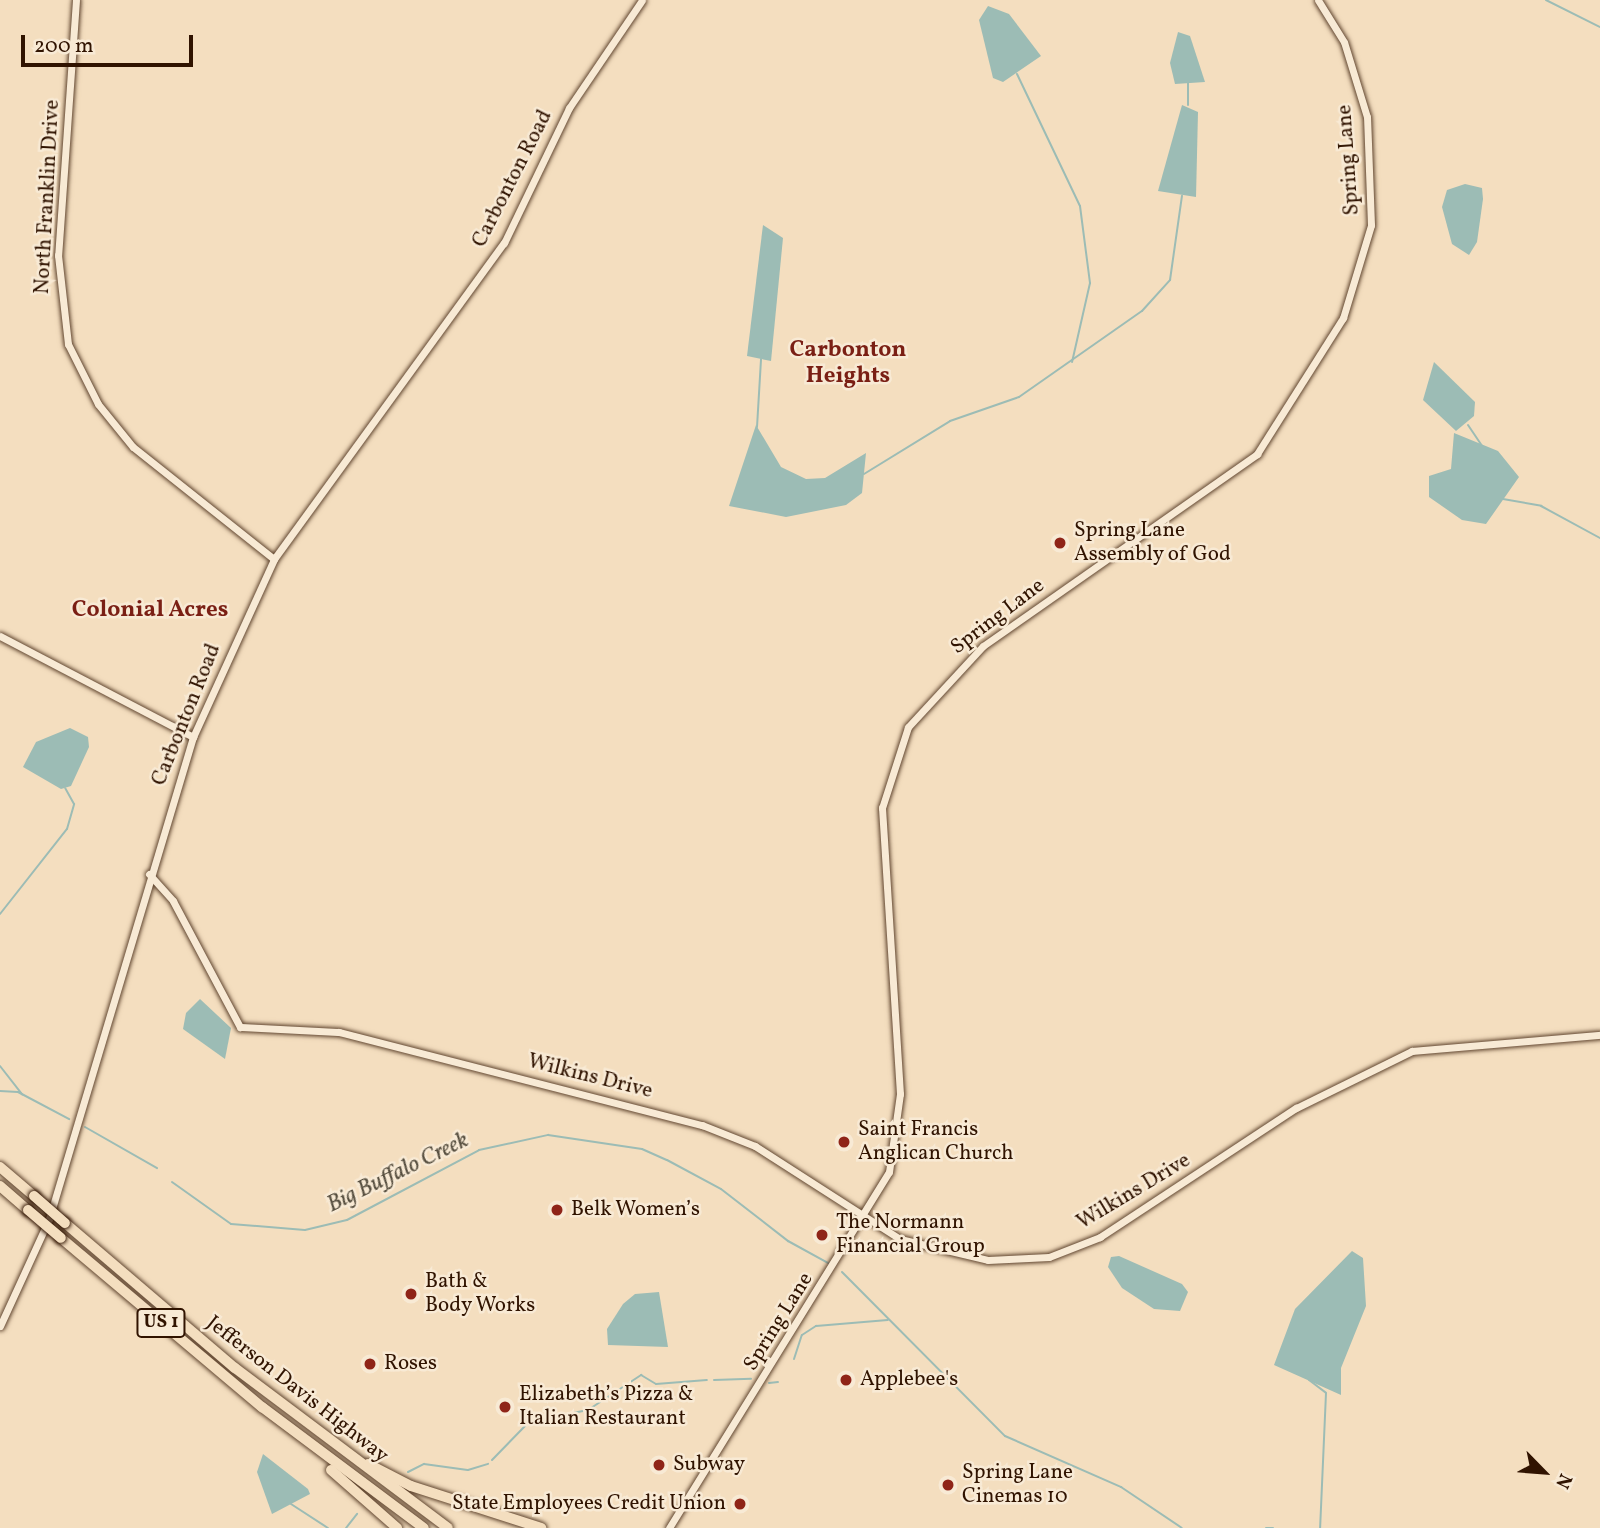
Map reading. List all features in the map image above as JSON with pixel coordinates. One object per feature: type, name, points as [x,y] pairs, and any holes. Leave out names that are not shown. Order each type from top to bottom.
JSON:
[{"type":"highway","name":"Jefferson Davis Highway","points":[[0,1167],[343,1453],[448,1528]]},
{"type":"highway","name":"Jefferson Davis Highway","points":[[0,1186],[262,1407],[424,1528]]},
{"type":"highway","points":[[262,1407],[397,1528]]},
{"type":"highway","points":[[343,1453],[411,1486],[541,1528]]},
{"type":"street","name":"North Franklin Drive","points":[[76,0],[58,255],[68,344],[98,404],[133,447],[274,559]]},
{"type":"street","name":"Carbonton Road","points":[[0,1326],[49,1219],[149,874],[193,737],[274,559],[503,243],[569,108],[642,0]]},
{"type":"street","name":"Spring Lane","points":[[670,1528],[863,1219],[889,1172],[900,1094],[882,808],[908,727],[984,646],[1257,454],[1305,386],[1361,273],[1371,225],[1367,117],[1344,42],[1318,0]]},
{"type":"street","points":[[0,636],[193,737]]},
{"type":"street","name":"Wilkins Drive","points":[[149,874],[173,901],[240,1027],[339,1032],[670,1115],[755,1146],[863,1219],[940,1253],[1029,1261],[1058,1255],[1100,1237],[1296,1108],[1392,1059],[1505,1039],[1600,1035]]},
{"type":"water","points":[[988,6],[1009,14],[1041,56],[1003,82],[993,78],[979,20]]},
{"type":"water","points":[[1178,32],[1190,36],[1205,82],[1175,84],[1170,63]]},
{"type":"water","points":[[1182,105],[1198,112],[1196,197],[1158,191]]},
{"type":"water","points":[[1465,184],[1482,188],[1483,199],[1477,242],[1469,255],[1452,244],[1442,207],[1447,190]]},
{"type":"water","points":[[763,225],[783,238],[771,361],[747,356]]},
{"type":"water","points":[[1434,362],[1475,402],[1474,416],[1456,431],[1423,400]]},
{"type":"water","points":[[756,425],[781,467],[806,479],[825,478],[866,453],[862,493],[846,505],[786,517],[729,506]]},
{"type":"water","points":[[1454,433],[1498,451],[1519,477],[1486,524],[1462,520],[1429,497],[1429,476],[1451,469]]},
{"type":"water","points":[[70,728],[88,737],[89,747],[71,786],[61,789],[23,767],[36,742]]},
{"type":"water","points":[[200,999],[231,1028],[225,1059],[183,1029],[186,1013]]},
{"type":"water","points":[[1352,1251],[1363,1258],[1366,1306],[1341,1368],[1341,1395],[1274,1365],[1295,1309]]},
{"type":"water","points":[[1119,1256],[1182,1284],[1188,1292],[1180,1311],[1154,1309],[1122,1288],[1108,1267],[1111,1257]]},
{"type":"water","points":[[659,1292],[668,1347],[608,1345],[607,1329],[623,1304],[635,1294]]},
{"type":"water","points":[[263,1454],[308,1489],[310,1494],[272,1514],[257,1472]]},
{"type":"waterway","points":[[1546,0],[1600,27]]},
{"type":"waterway","points":[[1017,74],[1080,206],[1090,283],[1072,362]]},
{"type":"waterway","points":[[1188,83],[1188,105]]},
{"type":"waterway","points":[[864,474],[950,421],[1019,397],[1142,311],[1170,280],[1182,196]]},
{"type":"waterway","points":[[757,427],[761,359]]},
{"type":"waterway","points":[[1468,425],[1482,446]]},
{"type":"waterway","points":[[1503,499],[1541,506],[1600,538]]},
{"type":"waterway","points":[[0,914],[67,829],[74,804],[65,788]]},
{"type":"waterway","points":[[0,1066],[22,1094]]},
{"type":"waterway","name":"Big Buffalo Creek","points":[[0,1091],[18,1092],[69,1119]]},
{"type":"waterway","name":"Big Buffalo Creek","points":[[85,1127],[157,1168]]},
{"type":"waterway","name":"Big Buffalo Creek","points":[[172,1182],[231,1224],[305,1230],[347,1220],[479,1150],[548,1135],[642,1149],[667,1160],[721,1189],[788,1241],[828,1263]]},
{"type":"waterway","name":"Big Buffalo Creek","points":[[842,1272],[1005,1436],[1121,1487],[1182,1528]]},
{"type":"waterway","points":[[794,1359],[802,1335],[816,1326],[888,1320]]},
{"type":"waterway","points":[[492,1460],[529,1422],[588,1410],[641,1375],[656,1384],[707,1380]]},
{"type":"waterway","points":[[714,1380],[751,1379]]},
{"type":"waterway","points":[[1309,1380],[1326,1393],[1320,1528]]},
{"type":"waterway","points":[[769,1383],[778,1382]]},
{"type":"waterway","points":[[408,1472],[424,1464],[468,1470],[488,1464]]},
{"type":"waterway","points":[[291,1504],[328,1528]]},
{"type":"waterway","points":[[346,1528],[357,1514]]},
{"type":"waterway","name":"Big Buffalo Creek","points":[[1266,1528],[1273,1528]]},
{"type":"place","name":"Spring Lane Assembly of God","points":[[1060,543]]},
{"type":"place","name":"Saint Francis Anglican Church","points":[[844,1142]]},
{"type":"place","name":"Belk Women’s","points":[[557,1210]]},
{"type":"place","name":"The Normann Financial Group","points":[[822,1235]]},
{"type":"place","name":"Bath & Body Works","points":[[411,1294]]},
{"type":"place","name":"Roses","points":[[370,1364]]},
{"type":"place","name":"Applebee's","points":[[846,1380]]},
{"type":"place","name":"Elizabeth’s Pizza & Italian Restaurant","points":[[505,1407]]},
{"type":"place","name":"Subway","points":[[659,1465]]},
{"type":"place","name":"Spring Lane Cinemas 10","points":[[948,1485]]},
{"type":"place","name":"State Employees Credit Union","points":[[740,1504]]},
{"type":"district","name":"Carbonton Heights","points":[[848,363]]},
{"type":"district","name":"Colonial Acres","points":[[150,610]]}]
